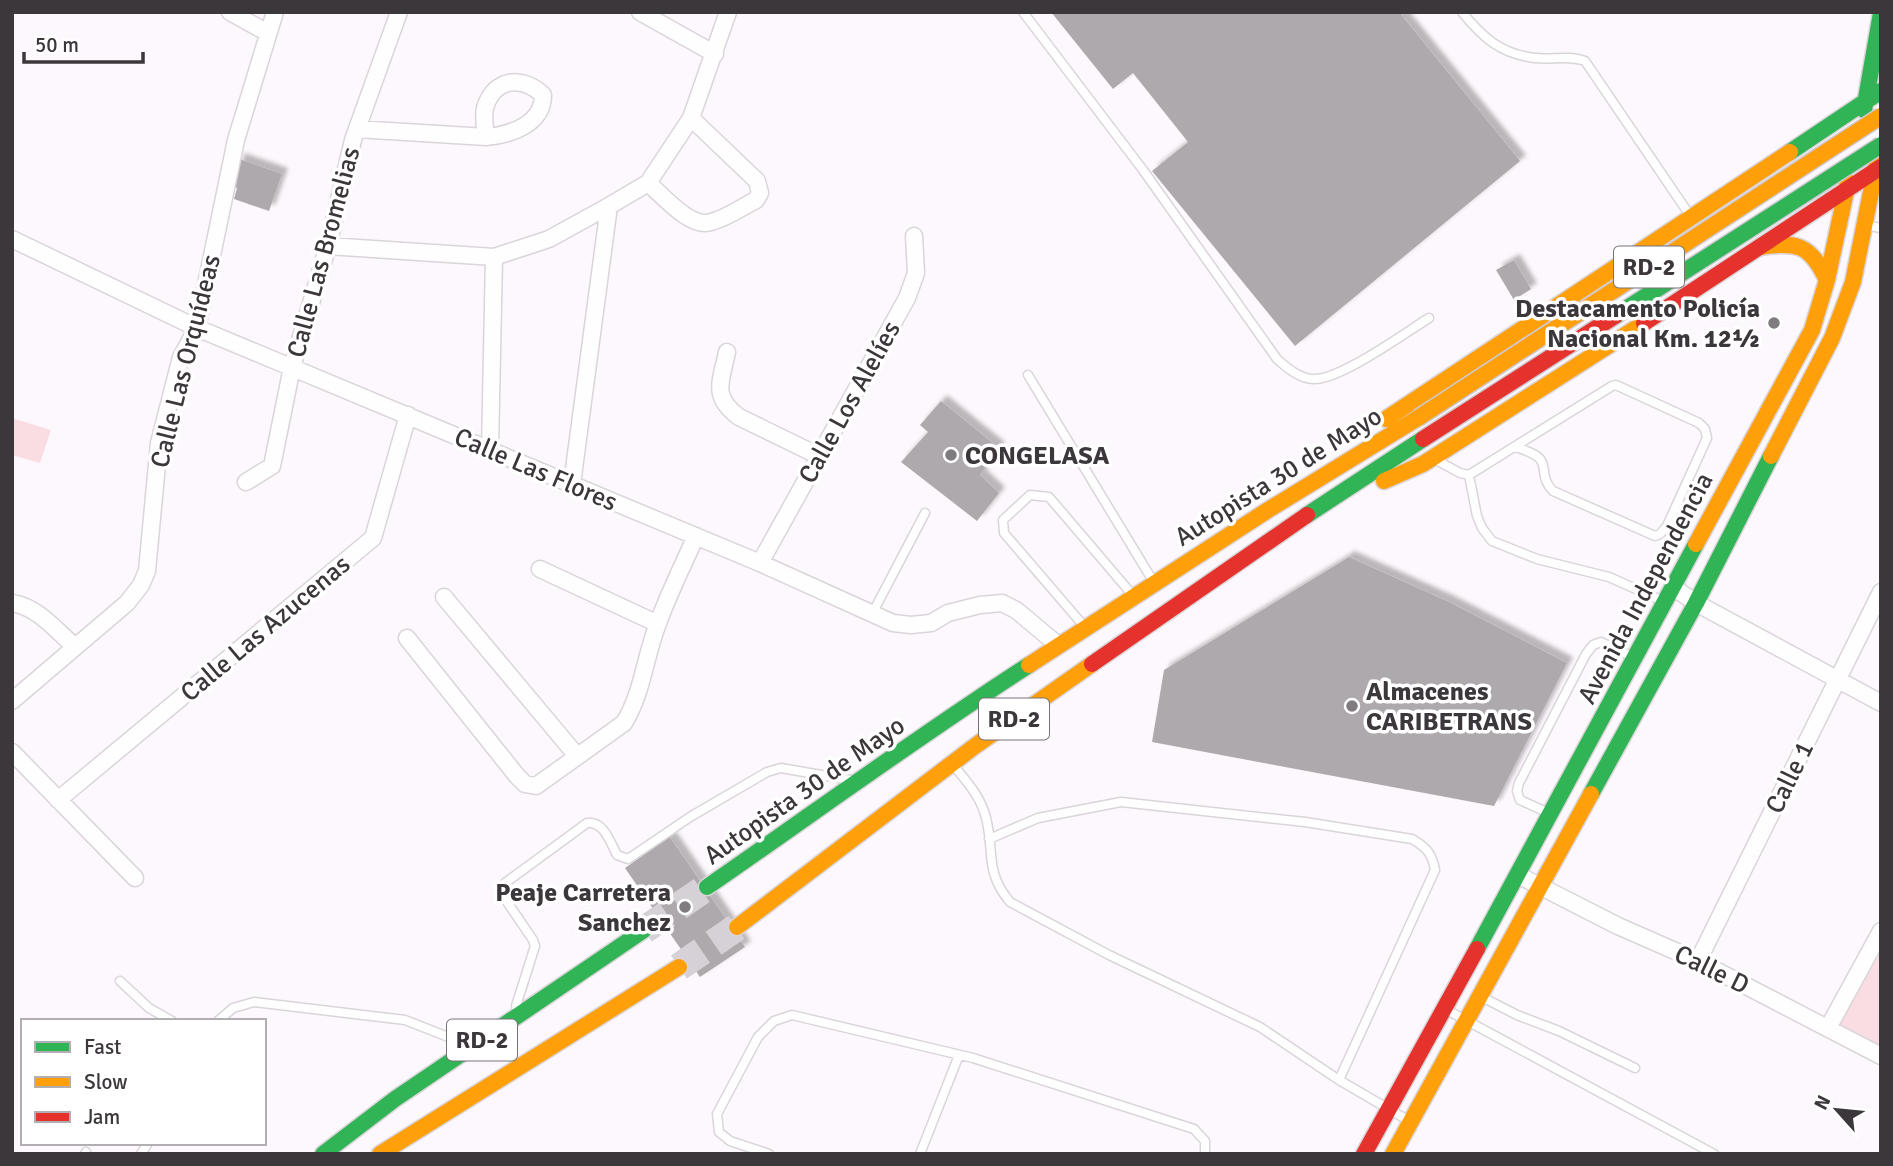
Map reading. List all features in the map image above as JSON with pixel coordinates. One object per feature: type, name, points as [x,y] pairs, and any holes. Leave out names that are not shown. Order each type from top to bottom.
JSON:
[{"type":"main road","name":"Avenida Independencia","points":[[1364,1154],[1812,330],[1827,280],[1867,100],[1881,13]]},
{"type":"main road","points":[[1268,510],[1343,448],[1881,91]]},
{"type":"main road","name":"Autopista 30 de Mayo","points":[[737,927],[952,763],[965,729],[1058,645],[1268,510],[1418,418],[1881,117]]},
{"type":"main road","name":"Avenida Independencia","points":[[1393,1154],[1696,603],[1832,338],[1873,227],[1881,144]]},
{"type":"main road","name":"Autopista 30 de Mayo","points":[[707,887],[860,782],[965,729],[1297,521],[1881,144]]},
{"type":"main road","points":[[1297,521],[1432,457],[1847,189],[1877,177]]},
{"type":"main road","points":[[1758,248],[1787,242],[1806,249],[1817,260],[1827,280]]},
{"type":"main road","name":"RD-2","points":[[323,1154],[395,1099],[644,930]]},
{"type":"main road","name":"RD-2","points":[[380,1154],[679,967]]},
{"type":"street","points":[[230,12],[268,33]]},
{"type":"street","name":"Calle Las Orquídeas","points":[[12,701],[134,595],[147,570],[159,443],[181,357],[197,328],[236,140],[275,12]]},
{"type":"street","name":"Calle Las Bromelias","points":[[246,482],[272,466],[292,367],[328,246],[357,129],[399,12]]},
{"type":"street","points":[[640,12],[715,54]]},
{"type":"street","points":[[328,246],[494,257],[549,239],[609,206],[648,183],[691,118],[728,12]]},
{"type":"street","points":[[648,183],[692,221],[702,223],[711,222],[756,200],[760,193],[757,181],[691,118]]},
{"type":"street","points":[[357,129],[486,137]]},
{"type":"street","points":[[572,484],[609,206]]},
{"type":"street","name":"Calle Los Alelíes","points":[[760,563],[906,298],[916,273],[914,236]]},
{"type":"street","name":"Calle Las Flores","points":[[12,239],[197,328],[760,563],[893,623],[931,623],[948,613],[1002,603],[1016,610],[1058,645]]},
{"type":"street","points":[[490,449],[494,257]]},
{"type":"street","points":[[727,352],[720,396],[727,408],[739,417],[819,456]]},
{"type":"street","name":"Calle Las Azucenas","points":[[58,800],[373,538],[408,415]]},
{"type":"street","points":[[407,638],[525,784],[536,786],[624,723],[633,710],[657,624],[696,536]]},
{"type":"street","points":[[540,569],[657,624]]},
{"type":"street","points":[[1673,587],[1696,603],[1881,703]]},
{"type":"street","name":"Calle 1","points":[[1698,961],[1881,593]]},
{"type":"street","points":[[444,597],[577,756]]},
{"type":"street","points":[[12,603],[36,612],[75,647]]},
{"type":"street","points":[[12,752],[135,878]]},
{"type":"street","name":"Calle D","points":[[1518,875],[1618,926],[1698,961],[1881,1056]]},
{"type":"street","points":[[1828,1028],[1881,931]]},
{"type":"lane","points":[[1023,12],[1143,170],[1277,359],[1287,368],[1315,380],[1340,373],[1429,318]]},
{"type":"lane","points":[[1462,12],[1480,34],[1502,50],[1535,58],[1575,57],[1585,61],[1705,238]]},
{"type":"lane","points":[[1712,248],[1726,269]]},
{"type":"lane","points":[[1028,375],[1154,583]]},
{"type":"lane","points":[[1432,457],[1460,473],[1469,475],[1616,385],[1691,418],[1702,426],[1707,438],[1667,526],[1655,536],[1553,491],[1547,485],[1540,457],[1534,452],[1515,447]]},
{"type":"lane","points":[[1469,475],[1476,516],[1492,541],[1537,559],[1609,577],[1665,602]]},
{"type":"lane","points":[[1085,627],[1004,533],[1003,520],[1030,495],[1049,497],[1134,596]]},
{"type":"lane","points":[[872,614],[925,513]]},
{"type":"lane","points":[[1551,814],[1520,800],[1517,791],[1586,654],[1593,645],[1601,642],[1634,658]]},
{"type":"lane","points":[[952,763],[981,803],[987,820],[992,875],[1010,902],[1109,955],[1260,1027],[1339,1080],[1411,1122]]},
{"type":"lane","points":[[511,1020],[534,946],[533,940],[503,896],[502,888],[505,883],[587,823],[595,822],[600,825],[617,855],[628,859],[690,817],[766,772],[781,768],[860,782]]},
{"type":"lane","points":[[989,839],[1038,818],[1121,802],[1318,824],[1412,839],[1427,848],[1433,858],[1435,870],[1339,1080]]},
{"type":"lane","points":[[120,981],[149,1008],[168,1019]]},
{"type":"lane","points":[[1480,996],[1635,1068]]},
{"type":"lane","points":[[220,1019],[233,1008],[254,1002],[405,1020],[472,1047]]},
{"type":"lane","points":[[1444,1008],[1714,1154]]},
{"type":"lane","points":[[769,1154],[730,1141],[719,1132],[717,1114],[758,1037],[774,1021],[792,1015],[959,1055],[1194,1129],[1205,1141],[1205,1154]]},
{"type":"lane","points":[[920,1154],[959,1055]]},
{"type":"shaded area","points":[[12,418],[51,430],[40,463],[12,455]]},
{"type":"shaded area","points":[[1881,943],[1881,1049],[1837,1026]]},
{"type":"building","points":[[1051,12],[1399,12],[1520,161],[1295,346],[1152,171],[1188,142],[1133,73],[1113,89]]},
{"type":"building","points":[[239,159],[282,174],[269,211],[234,199],[237,188],[230,185]]},
{"type":"building","points":[[1514,260],[1531,289],[1514,300],[1496,270]]},
{"type":"building","name":"CONGELASA","points":[[941,401],[999,448],[980,475],[999,493],[977,521],[901,462],[928,432],[920,425]]},
{"type":"building","name":"Almacenes CARIBETRANS","points":[[1349,557],[1449,602],[1567,663],[1494,806],[1152,742],[1164,670]]},
{"type":"building","name":"Peaje Carretera Sanchez","points":[[670,837],[745,947],[700,977],[625,868]]},
{"type":"tunnel","points":[[644,930],[707,887]]},
{"type":"tunnel","points":[[679,967],[737,927]]},
{"type":"traffic: fast","points":[[1864,110],[1881,13]]},
{"type":"traffic: fast","points":[[1790,152],[1881,91]]},
{"type":"traffic: fast","points":[[1615,316],[1881,145]]},
{"type":"traffic: fast","points":[[1307,515],[1423,439]]},
{"type":"traffic: fast","points":[[1591,794],[1696,603],[1771,456]]},
{"type":"traffic: fast","points":[[1477,949],[1696,544]]},
{"type":"traffic: fast","points":[[707,887],[1029,665]]},
{"type":"traffic: fast","points":[[323,1154],[395,1099],[644,930]]},
{"type":"traffic: slow","points":[[1418,418],[1881,116]]},
{"type":"traffic: slow","points":[[1386,419],[1790,152]]},
{"type":"traffic: slow","points":[[1771,456],[1832,338],[1853,282],[1877,162]]},
{"type":"traffic: slow","points":[[1696,544],[1812,330],[1827,280],[1848,182]]},
{"type":"traffic: slow","points":[[1760,247],[1784,245],[1801,248],[1815,259],[1827,280]]},
{"type":"traffic: slow","points":[[1384,481],[1423,464],[1644,323]]},
{"type":"traffic: slow","points":[[1029,665],[1268,510],[1418,418]]},
{"type":"traffic: slow","points":[[737,927],[975,746],[1092,664]]},
{"type":"traffic: slow","points":[[1393,1154],[1591,794]]},
{"type":"traffic: slow","points":[[380,1154],[679,967]]},
{"type":"traffic: jam","points":[[1644,323],[1881,167]]},
{"type":"traffic: jam","points":[[1423,439],[1615,316]]},
{"type":"traffic: jam","points":[[1092,664],[1307,515]]},
{"type":"traffic: jam","points":[[1364,1154],[1477,949]]},
{"type":"place","name":"Destacamento Policía Nacional Km. 12½","points":[[1774,323]]},
{"type":"place","name":"CONGELASA","points":[[951,455]]},
{"type":"place","name":"Almacenes CARIBETRANS","points":[[1352,706]]},
{"type":"place","name":"Peaje Carretera Sanchez","points":[[685,907]]}]
